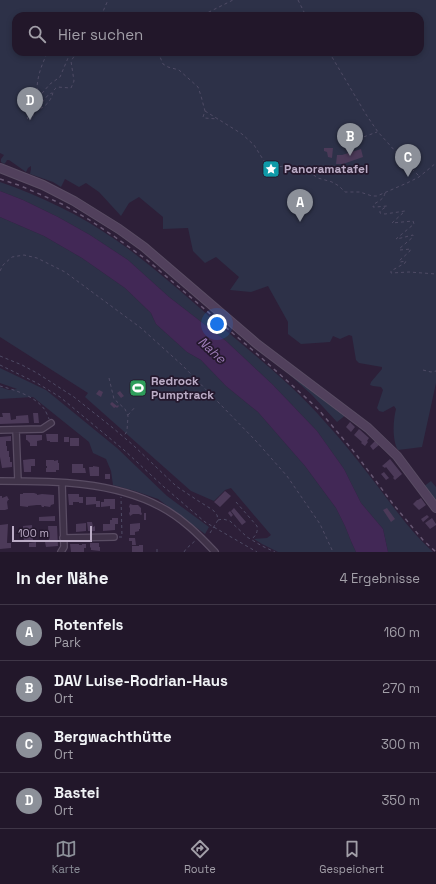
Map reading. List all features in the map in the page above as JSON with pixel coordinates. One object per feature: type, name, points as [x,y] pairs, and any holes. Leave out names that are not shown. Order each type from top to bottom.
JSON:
[{"type":"main road","points":[[0,168],[43,185],[74,201],[119,228],[144,247],[257,344],[368,428],[396,456],[436,508]]},
{"type":"street","points":[[0,430],[42,429],[51,423]]},
{"type":"street","points":[[16,430],[18,481]]},
{"type":"street","points":[[0,481],[62,483],[96,487],[133,495],[162,507],[183,522],[214,552]]},
{"type":"street","points":[[61,552],[64,547],[62,483]]},
{"type":"street","points":[[64,538],[114,537]]},
{"type":"path","points":[[103,12],[108,0]]},
{"type":"path","points":[[209,12],[233,0]]},
{"type":"path","points":[[298,0],[304,12]]},
{"type":"path","points":[[46,56],[39,77],[36,109],[33,113],[33,118],[30,120],[28,118],[30,114],[36,109],[41,109],[51,99],[52,92]]},
{"type":"path","points":[[41,109],[41,104],[44,99],[57,87],[71,88],[74,81],[71,60],[74,56]]},
{"type":"path","points":[[160,56],[163,64],[179,70],[198,87],[205,111],[203,117],[218,119]]},
{"type":"path","points":[[331,56],[378,132],[419,177]]},
{"type":"path","points":[[38,98],[50,84],[60,77],[68,58],[71,60]]},
{"type":"path","points":[[205,111],[242,134],[254,145],[264,161],[271,166],[285,166],[306,170],[318,178],[332,182],[348,193],[360,192],[377,196],[419,177],[436,163]]},
{"type":"path","points":[[347,143],[378,132]]},
{"type":"path","points":[[385,193],[384,197],[374,204],[374,207],[386,206],[380,211],[380,213],[385,214],[405,211],[392,223],[413,221],[414,224],[396,239],[414,235],[399,249],[411,249],[399,260],[400,262],[406,261],[405,263],[390,271],[391,273],[408,272],[436,274]]},
{"type":"path","points":[[0,272],[3,265],[12,257],[24,255],[37,258],[65,272],[141,328],[182,365],[256,441],[287,476],[320,524],[333,552]]},
{"type":"path","points":[[0,356],[22,365],[52,382],[74,397],[124,437],[176,486],[213,510],[217,515],[218,520],[210,533]]},
{"type":"path","points":[[0,365],[37,383],[60,397],[124,450],[205,522],[257,552]]},
{"type":"path","points":[[423,370],[431,372],[436,371]]},
{"type":"path","points":[[109,378],[114,399],[125,409],[128,416],[127,430],[124,437]]},
{"type":"path","points":[[0,386],[30,397],[45,410],[51,423]]},
{"type":"path","points":[[128,416],[136,406]]},
{"type":"path","points":[[114,537],[122,537],[121,492]]},
{"type":"path","points":[[236,502],[257,526],[258,531],[252,540]]},
{"type":"path","points":[[218,520],[223,519],[230,521],[247,537],[275,552]]},
{"type":"path","points":[[184,552],[200,537]]},
{"type":"shaded area","points":[[0,0],[436,0],[436,383],[422,447],[398,450],[394,430],[396,409],[394,406],[383,412],[379,411],[377,408],[383,390],[381,387],[370,385],[382,367],[359,363],[356,360],[352,336],[349,335],[340,339],[333,336],[330,342],[301,344],[288,334],[288,322],[268,286],[251,292],[230,290],[239,277],[216,257],[205,263],[193,251],[188,228],[163,229],[163,217],[139,197],[129,203],[121,216],[99,192],[86,183],[79,187],[65,179],[61,187],[53,182],[30,174],[31,166],[26,172],[9,160],[7,160],[4,164],[1,162],[1,159],[4,155],[0,153]]},
{"type":"shaded area","points":[[0,182],[30,193],[88,222],[130,250],[184,294],[276,373],[313,409],[348,448],[407,525],[433,552],[388,552],[383,529],[361,503],[344,469],[317,431],[272,384],[226,341],[169,297],[128,260],[90,235],[58,217],[0,191]]},
{"type":"shaded area","points":[[0,217],[44,236],[82,258],[125,288],[151,313],[156,324],[187,352],[201,360],[226,386],[258,412],[305,466],[336,508],[356,552],[278,552],[262,544],[254,539],[267,538],[271,535],[231,488],[225,490],[214,501],[191,491],[85,397],[88,393],[0,337]]},
{"type":"shaded area","points":[[279,365],[347,414],[337,422],[312,395]]},
{"type":"shaded area","points":[[0,368],[46,390],[117,448],[167,496],[209,527],[205,534],[158,499],[113,485],[111,471],[106,459],[93,453],[89,442],[33,397],[0,399],[0,387],[9,390],[17,389],[0,383]]},
{"type":"shaded area","points":[[431,481],[436,487],[436,503],[423,487]]},
{"type":"water","name":"Nahe","points":[[0,191],[58,217],[90,235],[128,260],[169,297],[226,341],[272,384],[317,431],[344,469],[361,503],[383,529],[388,552],[356,552],[336,508],[305,466],[258,412],[226,386],[201,360],[187,352],[156,324],[151,313],[125,288],[82,258],[44,236],[0,217]]},
{"type":"building","points":[[324,148],[333,148],[332,158],[328,157],[327,152],[324,151]]},
{"type":"building","points":[[361,149],[363,157],[343,164],[336,164],[337,155],[342,155]]},
{"type":"building","points":[[99,390],[103,392],[101,397],[96,394]]},
{"type":"building","points":[[120,391],[124,396],[121,398],[117,393]]},
{"type":"building","points":[[112,402],[119,406],[114,408],[110,404]]},
{"type":"building","points":[[2,413],[10,413],[11,420],[16,419],[16,416],[28,415],[29,423],[0,424],[0,417],[3,417]]},
{"type":"building","points":[[33,413],[38,413],[39,423],[34,423]]},
{"type":"building","points":[[350,422],[355,427],[351,432],[346,427]]},
{"type":"building","points":[[359,429],[369,438],[365,446],[354,435]]},
{"type":"building","points":[[46,434],[58,434],[58,442],[47,441]]},
{"type":"building","points":[[26,435],[42,435],[42,440],[37,441],[37,446],[30,446],[30,443],[26,440]]},
{"type":"building","points":[[11,436],[11,441],[6,441],[6,446],[7,451],[9,451],[12,467],[2,468],[0,457],[0,437]]},
{"type":"building","points":[[64,437],[69,437],[69,442],[64,442]]},
{"type":"building","points":[[70,438],[79,438],[79,446],[70,446]]},
{"type":"building","points":[[375,441],[379,445],[373,450],[370,446]]},
{"type":"building","points":[[35,459],[35,466],[31,466],[31,472],[24,472],[23,460]]},
{"type":"building","points":[[390,459],[402,474],[395,480],[386,467],[385,468],[382,466]]},
{"type":"building","points":[[46,460],[58,460],[59,470],[56,470],[56,472],[46,472]]},
{"type":"building","points":[[72,464],[83,464],[83,468],[85,468],[86,473],[72,473]]},
{"type":"building","points":[[89,467],[99,467],[99,476],[90,476]]},
{"type":"building","points":[[384,472],[389,478],[386,480],[381,474]]},
{"type":"building","points":[[105,474],[110,474],[110,479],[105,479]]},
{"type":"building","points":[[225,491],[231,496],[220,507],[214,502]]},
{"type":"building","points":[[20,494],[54,495],[54,504],[50,507],[42,507],[41,505],[28,507],[20,506]]},
{"type":"building","points":[[68,494],[79,494],[79,497],[83,497],[83,503],[73,502],[73,505],[69,505]]},
{"type":"building","points":[[0,496],[2,496],[2,498],[7,496],[9,500],[7,502],[8,509],[0,510]]},
{"type":"building","points":[[86,497],[96,497],[96,501],[100,501],[100,507],[96,507],[96,504],[86,505]]},
{"type":"building","points":[[421,498],[426,505],[419,510],[413,504]]},
{"type":"building","points":[[104,499],[115,499],[115,509],[110,509],[110,506],[101,507],[101,502],[104,502]]},
{"type":"building","points":[[130,504],[138,505],[141,508],[142,514],[133,514],[130,516]]},
{"type":"building","points":[[234,508],[246,522],[242,525],[231,511]]},
{"type":"building","points":[[387,508],[395,519],[391,522],[383,510]]},
{"type":"building","points":[[230,511],[233,515],[231,517],[228,513]]},
{"type":"building","points":[[144,513],[146,513],[146,520],[144,520]]},
{"type":"building","points":[[427,515],[429,517],[423,522],[421,519]]},
{"type":"building","points":[[55,516],[55,521],[39,521],[39,517]]},
{"type":"building","points":[[112,518],[118,518],[118,524],[115,524],[115,530],[103,531],[103,524],[110,524],[110,520],[112,520]]},
{"type":"building","points":[[432,518],[436,525],[430,529],[425,523]]},
{"type":"building","points":[[87,522],[92,522],[93,527],[95,526],[95,531],[88,531]]},
{"type":"building","points":[[86,523],[86,531],[76,532],[76,524]]},
{"type":"building","points":[[140,523],[139,531],[135,532],[135,535],[130,535],[130,524]]},
{"type":"building","points":[[8,524],[7,543],[11,543],[11,548],[0,549],[0,525]]},
{"type":"building","points":[[32,525],[33,541],[24,542],[23,526]]},
{"type":"building","points":[[48,526],[57,526],[58,546],[46,547],[45,542],[49,542]]},
{"type":"building","points":[[129,538],[135,538],[136,545],[132,545],[132,541],[129,541]]},
{"type":"building","points":[[36,542],[36,547],[29,547],[29,543]]},
{"type":"building","points":[[90,543],[99,543],[100,551],[91,550]]},
{"type":"building","points":[[70,544],[86,544],[86,548],[84,548],[84,552],[71,552]]},
{"type":"building","points":[[143,545],[143,552],[132,552],[132,546]]},
{"type":"railway","points":[[0,179],[21,186],[62,204],[115,237],[147,260],[256,353],[318,409],[355,453],[393,504],[423,540],[436,552]]},
{"type":"place","name":"Bastei","points":[[30,120]]},
{"type":"place","name":"DAV Luise-Rodrian-Haus","points":[[350,156]]},
{"type":"place","name":"Panoramatafel","points":[[271,169]]},
{"type":"place","name":"Bergwachthütte","points":[[408,177]]},
{"type":"place","name":"Rotenfels","points":[[300,222]]},
{"type":"place","name":"Redrock Pumptrack","points":[[138,388]]}]
